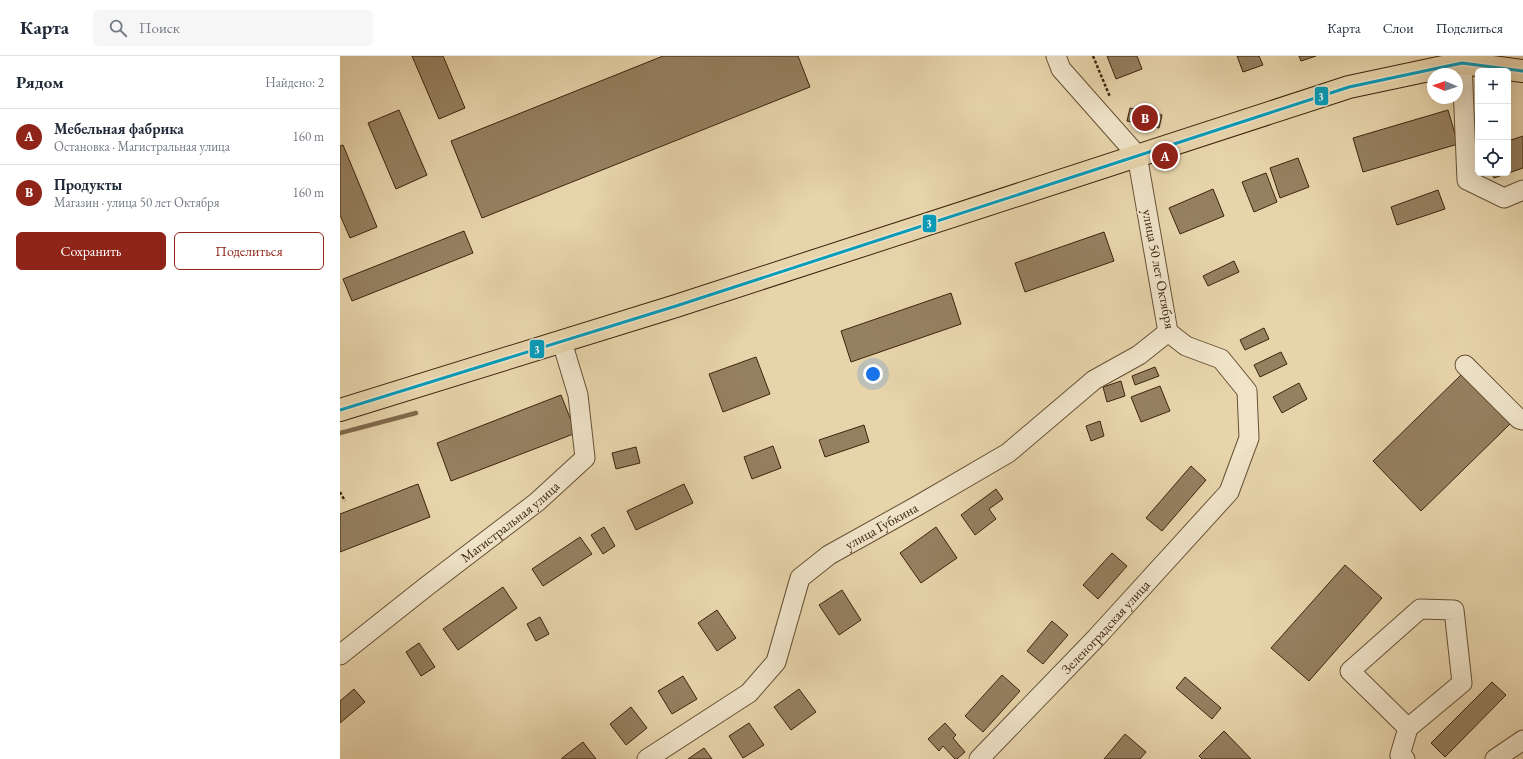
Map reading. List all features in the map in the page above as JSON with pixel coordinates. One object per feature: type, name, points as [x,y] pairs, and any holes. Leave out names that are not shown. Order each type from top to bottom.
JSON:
[{"type":"main road","points":[[340,410],[562,342],[852,250],[1137,155],[1349,87],[1440,62],[1462,63],[1523,71]]},
{"type":"street","points":[[1056,56],[1061,68],[1137,155]]},
{"type":"street","points":[[1462,63],[1467,180],[1504,198],[1523,190]]},
{"type":"street","name":"улица 50 лет Октября","points":[[1137,155],[1168,332],[1186,346],[1221,359],[1247,391],[1248,438],[1229,492]]},
{"type":"street","name":"улица Губкина","points":[[647,759],[749,693],[776,662],[800,578],[812,568],[829,555],[1008,453],[1094,380],[1139,355],[1168,332]]},
{"type":"street","name":"Магистральная улица","points":[[340,655],[537,502],[585,458],[578,395],[562,342]]},
{"type":"street","points":[[1465,365],[1519,419],[1523,420]]},
{"type":"street","name":"Зеленоградская улица","points":[[979,759],[1096,638],[1229,492]]},
{"type":"street","points":[[1405,759],[1400,755],[1408,728],[1462,683],[1454,610],[1420,609],[1350,671],[1408,728]]},
{"type":"street","points":[[1495,759],[1523,740]]},
{"type":"path","points":[[340,492],[345,501]]},
{"type":"building","points":[[412,56],[443,56],[465,108],[439,119]]},
{"type":"building","points":[[663,56],[798,56],[810,87],[482,218],[451,141]]},
{"type":"building","points":[[1107,56],[1137,56],[1142,69],[1116,79]]},
{"type":"building","points":[[1237,56],[1259,56],[1263,65],[1243,72]]},
{"type":"building","points":[[1299,56],[1316,56],[1301,61]]},
{"type":"building","points":[[1130,108],[1162,115],[1159,128],[1127,121]]},
{"type":"building","points":[[399,110],[427,175],[396,189],[368,123]]},
{"type":"building","points":[[1448,110],[1458,144],[1363,172],[1353,138]]},
{"type":"building","points":[[1523,136],[1523,168],[1511,172],[1511,140]]},
{"type":"building","points":[[343,145],[377,227],[350,238],[340,215],[340,146]]},
{"type":"building","points":[[1298,158],[1309,187],[1280,198],[1270,168]]},
{"type":"building","points":[[1266,173],[1277,202],[1254,212],[1242,182]]},
{"type":"building","points":[[1213,189],[1224,216],[1180,234],[1169,208]]},
{"type":"building","points":[[1438,190],[1445,209],[1397,225],[1391,207]]},
{"type":"building","points":[[464,231],[473,253],[352,301],[343,279]]},
{"type":"building","points":[[1104,232],[1114,261],[1025,292],[1015,263]]},
{"type":"building","points":[[1234,261],[1239,272],[1208,286],[1203,276]]},
{"type":"building","points":[[951,293],[961,324],[851,362],[841,331]]},
{"type":"building","points":[[1264,328],[1269,339],[1245,350],[1240,340]]},
{"type":"building","points":[[1281,352],[1287,364],[1260,377],[1254,365]]},
{"type":"building","points":[[756,357],[770,394],[723,412],[709,374]]},
{"type":"building","points":[[1155,367],[1159,376],[1135,385],[1132,376]]},
{"type":"building","points":[[1462,374],[1510,424],[1421,511],[1373,461]]},
{"type":"building","points":[[1121,381],[1125,396],[1107,402],[1103,387]]},
{"type":"building","points":[[1299,383],[1307,399],[1282,413],[1273,397]]},
{"type":"building","points":[[1160,386],[1170,411],[1141,422],[1131,397]]},
{"type":"building","points":[[561,395],[576,433],[451,481],[437,443]]},
{"type":"building","points":[[1100,421],[1104,436],[1091,441],[1086,426]]},
{"type":"building","points":[[864,425],[869,442],[825,457],[819,440]]},
{"type":"building","points":[[773,446],[781,468],[752,479],[744,457]]},
{"type":"building","points":[[636,447],[640,463],[616,469],[612,453]]},
{"type":"building","points":[[1191,466],[1206,480],[1162,531],[1146,518]]},
{"type":"building","points":[[418,484],[430,517],[340,552],[340,514]]},
{"type":"building","points":[[684,484],[693,503],[636,530],[627,511]]},
{"type":"building","points":[[996,489],[1003,499],[989,509],[996,519],[975,535],[961,515]]},
{"type":"building","points":[[604,527],[615,546],[603,554],[591,535]]},
{"type":"building","points":[[936,527],[957,558],[921,583],[900,553]]},
{"type":"building","points":[[580,537],[592,554],[543,586],[532,569]]},
{"type":"building","points":[[1112,553],[1127,566],[1098,599],[1083,585]]},
{"type":"building","points":[[1345,565],[1382,598],[1309,681],[1271,648]]},
{"type":"building","points":[[503,587],[517,608],[458,650],[443,629]]},
{"type":"building","points":[[842,590],[861,620],[839,635],[819,605]]},
{"type":"building","points":[[717,610],[736,638],[717,651],[698,623]]},
{"type":"building","points":[[540,617],[549,634],[536,641],[527,624]]},
{"type":"building","points":[[1052,621],[1068,635],[1043,664],[1027,651]]},
{"type":"building","points":[[419,643],[435,667],[421,676],[406,652]]},
{"type":"building","points":[[1002,675],[1020,691],[983,732],[965,716]]},
{"type":"building","points":[[683,676],[697,699],[672,714],[658,691]]},
{"type":"building","points":[[1185,677],[1221,708],[1212,719],[1176,688]]},
{"type":"building","points":[[1492,682],[1506,695],[1445,757],[1431,743]]},
{"type":"building","points":[[354,689],[365,702],[340,723],[340,701]]},
{"type":"building","points":[[799,689],[816,712],[791,730],[774,707]]},
{"type":"building","points":[[631,707],[647,728],[626,745],[610,724]]},
{"type":"building","points":[[749,723],[764,745],[743,758],[729,736]]},
{"type":"building","points":[[945,723],[956,735],[953,738],[965,752],[957,759],[955,759],[943,746],[939,751],[928,739]]},
{"type":"building","points":[[1224,731],[1251,759],[1202,759],[1199,756]]},
{"type":"building","points":[[1125,734],[1146,752],[1140,759],[1104,759]]},
{"type":"building","points":[[583,742],[596,759],[562,759],[562,758]]},
{"type":"building","points":[[704,748],[712,759],[688,759]]},
{"type":"waterway","points":[[340,433],[416,413]]},
{"type":"transit line","name":"3","points":[[340,410],[676,306],[1349,87],[1462,63],[1523,71]]},
{"type":"place","name":"Продукты","points":[[1145,118]]},
{"type":"place","name":"Мебельная фабрика","points":[[1165,156]]}]
